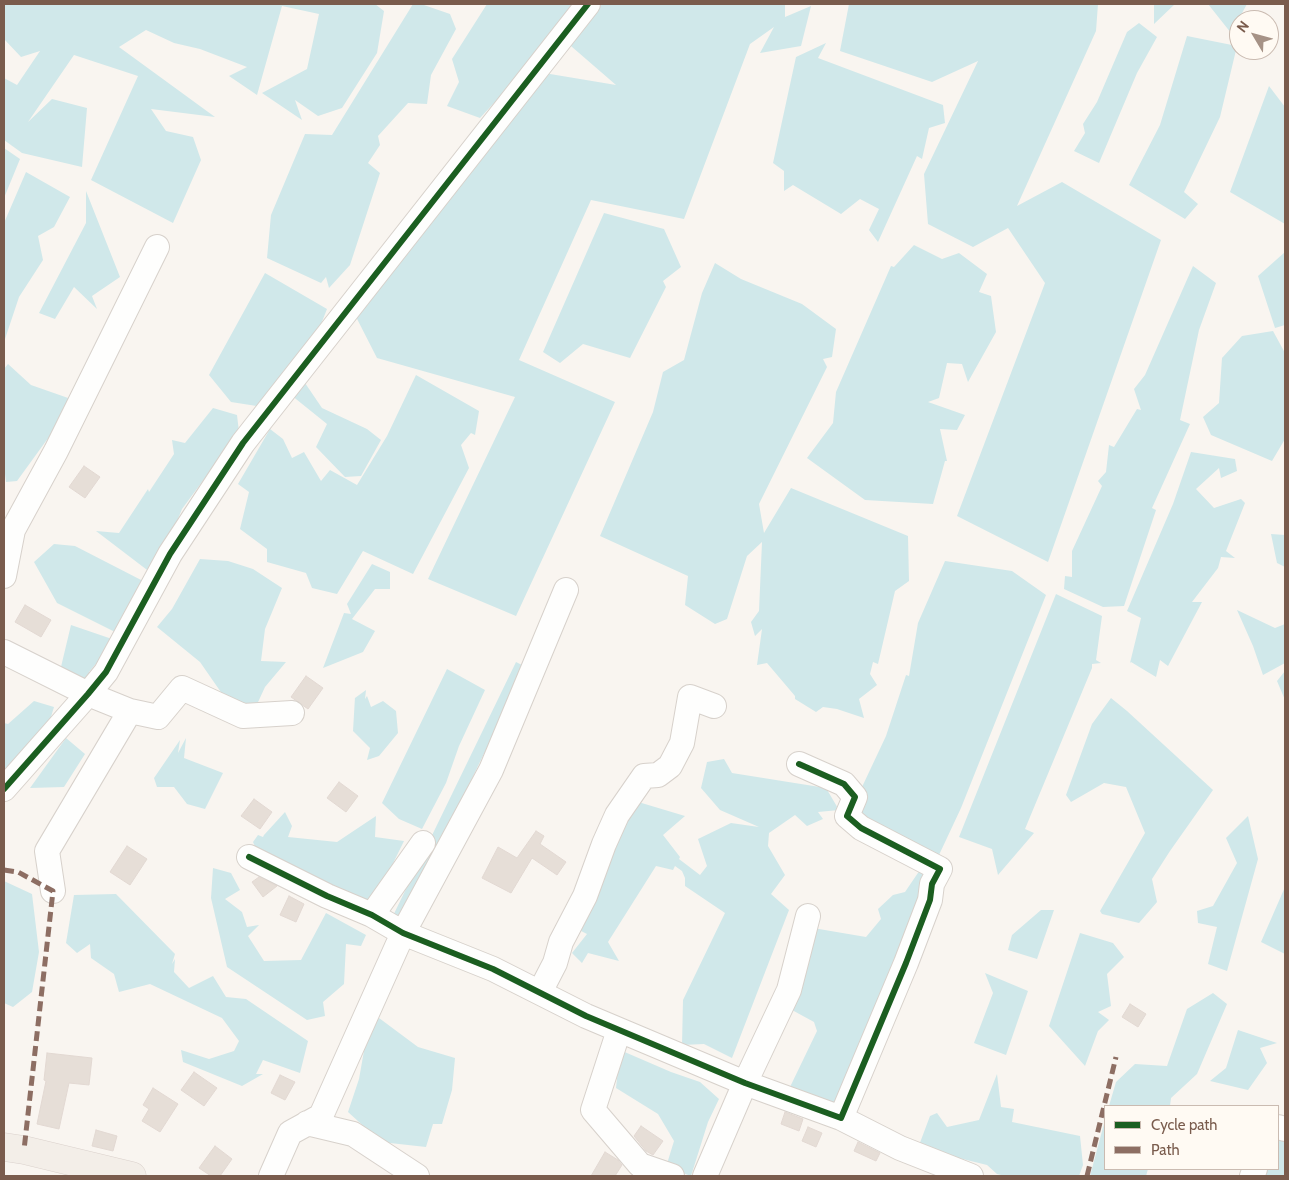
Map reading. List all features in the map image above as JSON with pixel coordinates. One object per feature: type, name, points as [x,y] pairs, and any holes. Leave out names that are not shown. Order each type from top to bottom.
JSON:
[{"type":"main road","points":[[4,1147],[132,1176]]},
{"type":"street","points":[[4,790],[106,672],[170,554],[243,443],[588,4]]},
{"type":"street","points":[[4,576],[13,530],[56,451],[157,247]]},
{"type":"street","points":[[271,1176],[290,1133],[321,1116],[402,933],[491,770],[566,590]]},
{"type":"street","points":[[4,652],[88,694],[130,711],[158,717],[182,688],[243,716],[292,713]]},
{"type":"street","points":[[540,992],[555,964],[561,942],[585,896],[604,844],[618,816],[644,776],[658,774],[670,766],[682,743],[690,697],[714,706]]},
{"type":"street","points":[[53,891],[47,851],[130,711]]},
{"type":"street","points":[[799,764],[844,784],[854,797],[848,816],[861,828],[940,869],[932,884],[930,900],[906,963],[841,1118]]},
{"type":"street","points":[[372,915],[423,843]]},
{"type":"street","points":[[249,857],[327,896],[372,915],[402,933],[493,969],[586,1016],[746,1084],[841,1118],[900,1148],[971,1176]]},
{"type":"street","points":[[705,1176],[789,990],[808,916]]},
{"type":"street","points":[[619,1030],[593,1110],[637,1170],[672,1176]]},
{"type":"street","points":[[307,1123],[353,1134],[417,1176]]},
{"type":"water","points":[[4,4],[375,4],[384,11],[377,53],[342,108],[318,116],[295,100],[302,120],[262,93],[307,69],[319,14],[282,6],[257,95],[229,76],[247,67],[200,49],[174,43],[146,30],[119,47],[215,117],[151,109],[166,131],[193,137],[201,160],[173,223],[91,180],[138,76],[74,55],[28,122],[52,99],[87,108],[82,167],[22,153],[4,140],[4,78],[17,85],[40,51],[21,57],[4,39]]},
{"type":"water","points":[[413,4],[421,4],[450,14],[456,29],[431,75],[427,104],[408,103],[378,136],[380,145],[368,163],[380,173],[350,265],[329,288],[326,277],[321,283],[267,258],[271,215],[305,134],[332,135]]},
{"type":"water","points":[[487,4],[578,4],[561,31],[480,118],[447,106],[459,82],[452,59]]},
{"type":"water","points":[[593,4],[785,4],[785,17],[811,6],[801,46],[760,53],[774,27],[750,44],[684,219],[591,200],[519,360],[615,402],[516,616],[428,579],[515,397],[377,358],[353,311],[544,73],[616,85],[564,40]]},
{"type":"water","points":[[849,4],[1098,4],[1096,31],[1017,206],[1062,182],[1161,240],[1048,562],[957,516],[1045,283],[1008,228],[973,247],[928,224],[924,174],[978,61],[932,82],[840,51]]},
{"type":"water","points":[[1154,4],[1175,4],[1154,24]]},
{"type":"water","points":[[1208,4],[1247,4],[1244,10],[1229,10],[1229,30]]},
{"type":"water","points":[[1139,23],[1157,37],[1137,73],[1099,163],[1074,151],[1085,133],[1083,124],[1097,102],[1127,32]]},
{"type":"water","points":[[1187,36],[1229,44],[1229,60],[1234,60],[1220,117],[1184,192],[1198,204],[1185,219],[1129,185],[1160,125]]},
{"type":"water","points":[[826,43],[818,58],[943,105],[945,123],[929,128],[922,159],[917,156],[878,242],[869,230],[879,209],[860,199],[841,214],[793,185],[784,191],[784,171],[773,163],[796,57]]},
{"type":"water","points":[[1269,86],[1285,107],[1285,224],[1230,192]]},
{"type":"water","points":[[4,148],[20,159],[4,198]]},
{"type":"water","points":[[26,172],[70,197],[54,227],[38,236],[43,260],[19,297],[4,342],[4,223]]},
{"type":"water","points":[[86,191],[120,277],[92,296],[97,309],[74,287],[55,319],[39,313],[86,223]]},
{"type":"water","points":[[604,213],[664,229],[681,267],[663,281],[666,287],[630,358],[583,344],[560,363],[543,352]]},
{"type":"water","points":[[914,245],[942,259],[959,253],[987,274],[979,292],[991,296],[996,332],[968,382],[962,364],[947,363],[939,398],[928,402],[965,415],[957,430],[940,429],[947,461],[945,461],[933,504],[865,500],[807,458],[833,423],[836,392],[891,266],[894,267]]},
{"type":"water","points":[[1285,252],[1285,325],[1275,328],[1258,276]]},
{"type":"water","points":[[715,263],[741,279],[802,304],[836,329],[832,357],[823,359],[827,367],[759,504],[764,533],[791,488],[908,536],[909,581],[895,591],[878,664],[873,662],[870,674],[877,685],[859,699],[864,718],[837,709],[823,707],[816,712],[795,699],[795,696],[767,663],[757,665],[762,629],[755,636],[751,622],[759,611],[762,542],[747,556],[727,619],[715,624],[685,605],[688,576],[600,536],[653,412],[663,372],[684,360],[702,293]]},
{"type":"water","points":[[1193,266],[1216,283],[1199,330],[1180,420],[1190,424],[1152,508],[1156,510],[1124,606],[1103,607],[1064,589],[1065,576],[1072,577],[1072,551],[1102,486],[1098,481],[1106,472],[1109,445],[1114,447],[1137,409],[1141,410],[1134,389],[1145,375]]},
{"type":"water","points":[[265,273],[327,309],[314,342],[263,407],[231,402],[209,375]]},
{"type":"water","points":[[1273,331],[1285,353],[1285,439],[1272,461],[1211,435],[1203,417],[1219,403],[1222,358],[1242,336]]},
{"type":"water","points":[[8,364],[31,385],[71,399],[69,413],[17,481],[6,482],[4,466],[4,369]]},
{"type":"water","points":[[416,375],[479,411],[475,435],[471,433],[461,445],[469,468],[413,574],[363,551],[337,594],[312,588],[306,573],[267,562],[267,549],[240,529],[249,492],[238,484],[270,429],[283,439],[292,458],[304,452],[321,481],[330,470],[357,485],[387,436]]},
{"type":"water","points":[[305,383],[322,408],[367,429],[381,440],[361,476],[345,477],[316,447],[327,424],[291,395]]},
{"type":"water","points":[[213,408],[237,415],[239,432],[182,509],[155,576],[96,531],[119,533],[174,454],[172,440],[185,443]]},
{"type":"water","points":[[1191,452],[1235,459],[1237,471],[1221,478],[1219,468],[1196,489],[1214,508],[1241,499],[1245,503],[1226,551],[1235,558],[1221,557],[1218,568],[1192,602],[1202,602],[1168,666],[1160,660],[1156,677],[1130,663],[1141,618],[1127,611],[1173,504]]},
{"type":"water","points":[[1271,534],[1285,535],[1285,567],[1277,563]]},
{"type":"water","points":[[54,544],[75,546],[145,582],[117,633],[57,603],[34,562]]},
{"type":"water","points":[[200,559],[228,561],[253,569],[282,588],[265,629],[261,661],[286,662],[265,687],[253,713],[225,698],[200,662],[157,627],[172,609]]},
{"type":"water","points":[[945,561],[1012,571],[1046,595],[961,808],[939,855],[859,818],[854,804],[886,736],[906,675],[909,676],[918,623]]},
{"type":"water","points":[[372,564],[390,572],[390,589],[375,589],[352,619],[375,631],[363,652],[323,668],[344,613],[351,614],[347,604]]},
{"type":"water","points":[[1056,594],[1102,616],[1096,660],[1101,663],[1092,664],[1092,668],[1025,829],[1034,833],[998,875],[992,849],[959,837]]},
{"type":"water","points":[[1237,610],[1275,628],[1285,624],[1285,663],[1263,675]]},
{"type":"water","points":[[71,625],[112,639],[121,634],[89,672],[89,683],[60,671]]},
{"type":"water","points":[[516,662],[526,667],[398,931],[389,924]]},
{"type":"water","points":[[447,669],[485,690],[459,746],[446,783],[422,829],[399,819],[382,803]]},
{"type":"water","points":[[1285,671],[1285,700],[1277,681]]},
{"type":"water","points":[[366,690],[365,699],[367,696],[371,707],[383,701],[396,711],[398,733],[379,756],[367,760],[370,748],[353,731],[355,697]]},
{"type":"water","points":[[1111,698],[1213,790],[1152,879],[1157,902],[1139,923],[1102,914],[1100,911],[1145,833],[1126,787],[1104,783],[1071,802],[1066,795],[1092,724]]},
{"type":"water","points":[[34,701],[54,707],[43,743],[4,782],[4,723],[8,724]]},
{"type":"water","points":[[66,738],[85,754],[64,787],[30,788]]},
{"type":"water","points":[[186,738],[184,758],[223,773],[205,809],[187,804],[174,787],[157,787],[154,778],[180,740],[178,753]]},
{"type":"water","points":[[724,759],[732,773],[826,788],[839,810],[818,812],[823,819],[807,826],[795,815],[769,833],[768,846],[785,875],[771,894],[789,910],[732,1058],[704,1044],[682,1045],[683,1000],[725,913],[685,886],[685,878],[682,871],[675,866],[673,870],[656,866],[608,942],[619,961],[588,953],[582,963],[572,953],[587,934],[579,930],[635,801],[685,816],[663,835],[680,857],[679,859],[700,875],[707,866],[698,839],[731,823],[759,827],[720,810],[701,788],[707,762]]},
{"type":"water","points":[[285,812],[292,826],[288,837],[337,842],[376,816],[375,837],[404,841],[374,902],[362,907],[260,858],[253,842],[258,835],[263,837]]},
{"type":"water","points":[[1248,816],[1258,859],[1227,971],[1208,964],[1217,927],[1198,923],[1197,911],[1213,906],[1237,863],[1226,838]]},
{"type":"water","points":[[924,864],[933,867],[923,894],[833,1105],[790,1087],[817,1031],[814,1022],[792,1010],[813,928],[866,937],[881,919],[878,909],[893,895],[905,892]]},
{"type":"water","points":[[213,868],[231,873],[240,890],[225,899],[242,912],[247,927],[259,925],[248,936],[264,961],[301,960],[326,913],[366,935],[361,946],[346,944],[344,984],[323,1002],[325,1016],[307,1020],[227,967],[211,898]]},
{"type":"water","points":[[4,881],[32,894],[39,952],[32,992],[13,1007],[4,1003]]},
{"type":"water","points":[[1285,887],[1285,954],[1261,942]]},
{"type":"water","points":[[116,894],[175,954],[172,964],[175,959],[174,972],[189,988],[213,976],[226,997],[246,999],[308,1041],[300,1073],[263,1060],[256,1074],[263,1074],[242,1086],[183,1062],[181,1050],[209,1059],[234,1051],[239,1041],[222,1018],[150,984],[119,992],[114,974],[91,958],[90,944],[77,953],[66,943],[74,895]]},
{"type":"water","points":[[1041,910],[1054,910],[1037,959],[1008,950],[1012,935]]},
{"type":"water","points":[[1080,933],[1113,943],[1124,957],[1107,974],[1111,1006],[1098,1012],[1109,1020],[1098,1031],[1085,1066],[1049,1026]]},
{"type":"water","points":[[985,973],[1028,991],[1006,1055],[974,1043],[993,993]]},
{"type":"water","points":[[1213,993],[1227,1004],[1197,1074],[1171,1098],[1170,1105],[1109,1105],[1116,1082],[1135,1064],[1167,1066],[1187,1009]]},
{"type":"water","points":[[379,1018],[418,1047],[455,1058],[452,1090],[442,1124],[433,1124],[426,1147],[381,1142],[348,1112],[359,1079],[367,1034]]},
{"type":"water","points":[[1238,1030],[1277,1043],[1260,1048],[1267,1063],[1248,1090],[1210,1081],[1226,1068]]},
{"type":"water","points":[[620,1050],[700,1082],[719,1099],[708,1122],[691,1176],[666,1167],[674,1141],[658,1114],[616,1088]]},
{"type":"water","points":[[997,1074],[1001,1107],[1014,1109],[1012,1122],[1080,1136],[1083,1165],[1079,1176],[1005,1176],[997,1174],[987,1165],[918,1148],[930,1116],[937,1113],[947,1127],[979,1120]]},
{"type":"water","points":[[1104,1124],[1104,1170],[1148,1170],[1146,1176],[1090,1176]]},
{"type":"water","points":[[1279,1132],[1285,1135],[1285,1176],[1258,1176],[1261,1170],[1279,1170]]},
{"type":"building","points":[[84,466],[100,477],[85,498],[69,487]]},
{"type":"building","points":[[25,605],[51,620],[41,637],[15,622]]},
{"type":"building","points":[[306,676],[323,688],[308,709],[291,697]]},
{"type":"building","points":[[339,782],[358,796],[346,812],[327,798]]},
{"type":"building","points":[[254,799],[272,812],[260,829],[241,816]]},
{"type":"building","points":[[536,831],[544,836],[540,844],[566,862],[557,875],[532,858],[511,893],[482,878],[498,847],[517,858]]},
{"type":"building","points":[[127,846],[147,859],[130,885],[110,872]]},
{"type":"building","points":[[259,877],[277,886],[263,897],[252,882]]},
{"type":"building","points":[[289,896],[304,904],[296,922],[280,915]]},
{"type":"building","points":[[1130,1004],[1146,1014],[1138,1027],[1122,1017]]},
{"type":"building","points":[[47,1053],[92,1058],[89,1085],[69,1083],[59,1129],[37,1124],[46,1081],[44,1080]]},
{"type":"building","points":[[194,1072],[217,1088],[204,1106],[181,1090]]},
{"type":"building","points":[[280,1075],[295,1082],[285,1100],[271,1093]]},
{"type":"building","points":[[153,1088],[178,1104],[160,1132],[142,1121],[149,1109],[143,1105]]},
{"type":"building","points":[[785,1112],[803,1119],[799,1131],[781,1124]]},
{"type":"building","points":[[641,1126],[663,1141],[653,1155],[646,1151],[634,1136]]},
{"type":"building","points":[[808,1127],[822,1133],[816,1147],[802,1141]]},
{"type":"building","points":[[96,1130],[117,1136],[113,1151],[92,1146]]},
{"type":"building","points":[[858,1142],[880,1153],[876,1161],[854,1151]]},
{"type":"building","points":[[215,1146],[232,1159],[220,1176],[211,1176],[199,1168]]},
{"type":"building","points":[[605,1152],[618,1160],[622,1165],[615,1176],[591,1176]]},
{"type":"marked path","points":[[4,870],[18,872],[53,891],[24,1150]]},
{"type":"marked path","points":[[1104,1105],[1116,1057]]},
{"type":"marked path","points":[[1087,1176],[1104,1106]]},
{"type":"cycle path","points":[[4,789],[106,672],[170,554],[243,443],[588,4]]},
{"type":"cycle path","points":[[249,857],[327,896],[372,915],[403,933],[493,969],[586,1016],[745,1083],[841,1118],[906,963],[930,900],[932,884],[940,869],[861,828],[847,816],[855,797],[844,784],[799,764]]}]
